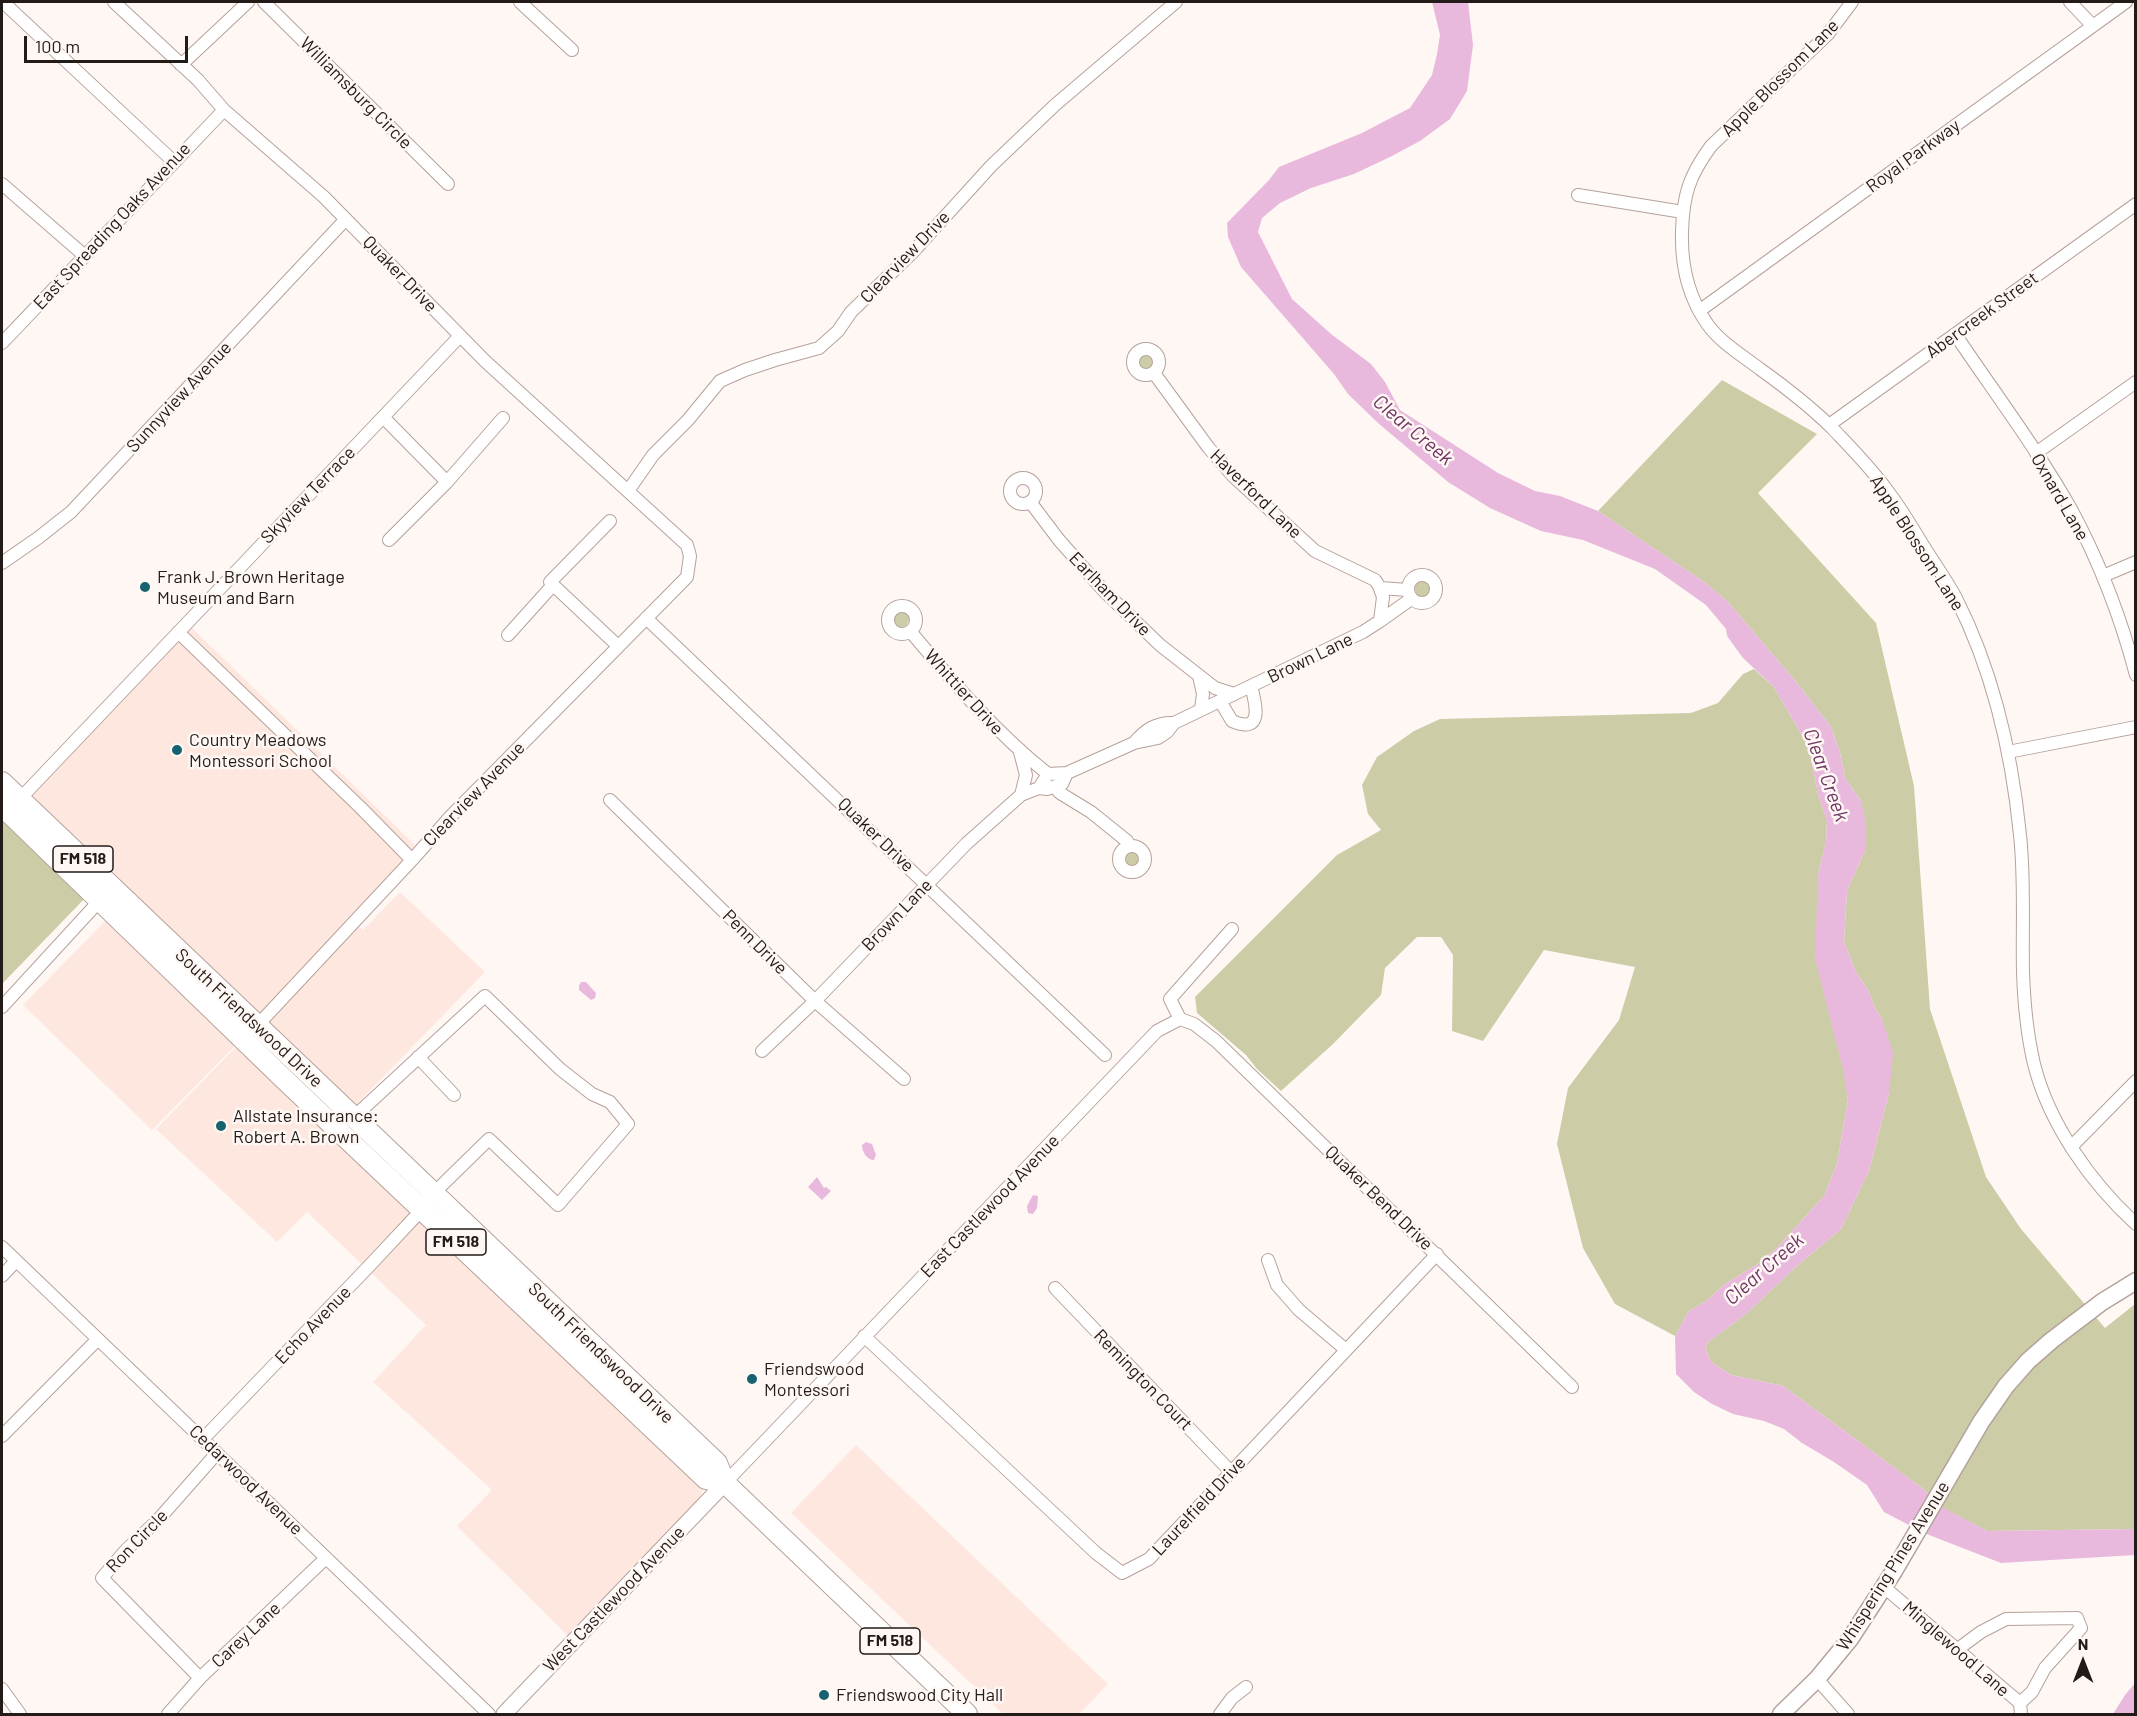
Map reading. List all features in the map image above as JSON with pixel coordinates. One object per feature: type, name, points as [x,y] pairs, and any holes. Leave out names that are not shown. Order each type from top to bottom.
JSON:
[{"type":"main road","name":"South Friendswood Drive","points":[[2,782],[10,805],[251,1032],[422,1209],[706,1479],[725,1483]]},
{"type":"main road","name":"South Friendswood Drive","points":[[251,1032],[354,1117],[717,1462],[725,1483],[967,1714]]},
{"type":"main road","name":"Whispering Pines Avenue","points":[[1781,1714],[1817,1680],[1839,1655],[1894,1571],[1997,1400],[2028,1361],[2102,1302],[2136,1281]]},
{"type":"street","points":[[3,2],[173,161]]},
{"type":"street","name":"Quaker Drive","points":[[114,2],[182,65],[224,110],[324,197],[485,361],[687,546]]},
{"type":"street","points":[[182,65],[248,2]]},
{"type":"street","name":"Williamsburg Circle","points":[[264,2],[448,184]]},
{"type":"street","points":[[520,2],[572,50]]},
{"type":"street","name":"Clearview Drive","points":[[628,491],[653,455],[688,420],[720,381],[745,370],[819,348],[838,331],[851,312],[912,253],[991,166],[1054,105],[1176,2]]},
{"type":"street","name":"Apple Blossom Lane","points":[[1852,2],[1828,34],[1711,146],[1696,166],[1687,190],[1683,212],[1682,255],[1686,281],[1710,328],[1829,425],[1888,491],[1954,594],[1987,669],[2008,752],[2020,837],[2023,975],[2027,1027],[2035,1066],[2051,1107],[2071,1147],[2110,1200],[2136,1224]]},
{"type":"street","points":[[2070,2],[2093,26]]},
{"type":"street","name":"Royal Parkway","points":[[1700,311],[2126,2]]},
{"type":"street","name":"East Spreading Oaks Avenue","points":[[2,343],[224,110]]},
{"type":"street","points":[[2,184],[85,256]]},
{"type":"street","points":[[1578,195],[1683,212]]},
{"type":"street","name":"Abercreek Street","points":[[1829,425],[2136,204]]},
{"type":"street","name":"Sunnyview Avenue","points":[[2,563],[71,512],[346,219]]},
{"type":"street","name":"Oxnard Lane","points":[[1955,334],[2036,453],[2071,510],[2103,576],[2136,675]]},
{"type":"street","name":"Skyview Terrace","points":[[10,805],[460,336]]},
{"type":"street","name":"Haverford Lane","points":[[1154,374],[1208,447],[1233,476],[1315,551],[1375,580],[1380,588]]},
{"type":"street","points":[[2036,453],[2136,382]]},
{"type":"street","points":[[383,417],[447,482]]},
{"type":"street","points":[[389,540],[447,482],[503,418]]},
{"type":"street","name":"Earlham Drive","points":[[1031,502],[1059,540],[1104,591],[1160,645],[1215,688],[1234,694]]},
{"type":"street","points":[[610,521],[550,582],[618,646]]},
{"type":"street","name":"Clearview Avenue","points":[[251,1032],[450,817],[687,577],[690,556],[687,546]]},
{"type":"street","points":[[2103,576],[2136,562]]},
{"type":"street","points":[[508,635],[553,585]]},
{"type":"street","points":[[1380,588],[1383,604],[1380,621]]},
{"type":"street","name":"Brown Lane","points":[[1048,774],[1066,773],[1134,743],[1158,738],[1174,723],[1201,709],[1363,632],[1380,621],[1409,594],[1380,588]]},
{"type":"street","name":"Quaker Drive","points":[[646,618],[1105,1054]]},
{"type":"street","name":"Whittier Drive","points":[[910,631],[957,688],[1020,752],[1048,774]]},
{"type":"street","points":[[178,632],[362,808],[412,860]]},
{"type":"street","points":[[1198,676],[1203,694],[1201,709]]},
{"type":"street","points":[[1220,701],[1232,721],[1240,724],[1249,723],[1255,718],[1257,712],[1251,686]]},
{"type":"street","points":[[2008,752],[2136,727]]},
{"type":"street","points":[[1020,752],[1026,776],[1021,795]]},
{"type":"street","name":"Brown Lane","points":[[762,1051],[815,1001],[966,844],[1021,795],[1039,788],[1062,784],[1066,773]]},
{"type":"street","points":[[1039,788],[1048,774]]},
{"type":"street","points":[[1055,787],[1060,793],[1091,812],[1129,846]]},
{"type":"street","name":"Penn Drive","points":[[610,800],[815,1001],[904,1079]]},
{"type":"street","points":[[2,1007],[106,894]]},
{"type":"street","points":[[1180,1019],[1170,999],[1232,929]]},
{"type":"street","name":"Echo Avenue","points":[[203,1439],[434,1194],[489,1139],[558,1205],[628,1124],[610,1102],[592,1094],[560,1069],[485,996],[418,1057]]},
{"type":"street","name":"Quaker Bend Drive","points":[[1180,1019],[1194,1024],[1216,1041],[1572,1386]]},
{"type":"street","name":"East Castlewood Avenue","points":[[725,1483],[1157,1031],[1180,1019]]},
{"type":"street","points":[[354,1117],[418,1057],[454,1095]]},
{"type":"street","points":[[2071,1147],[2136,1082]]},
{"type":"street","name":"Cedarwood Avenue","points":[[2,1247],[489,1714]]},
{"type":"street","name":"Laurelfield Drive","points":[[864,1336],[1096,1553],[1122,1573],[1149,1559],[1437,1254]]},
{"type":"street","points":[[2,1276],[16,1260]]},
{"type":"street","points":[[1268,1260],[1277,1285],[1299,1310],[1346,1350]]},
{"type":"street","name":"Remington Court","points":[[1054,1288],[1231,1472]]},
{"type":"street","points":[[2,1436],[98,1339]]},
{"type":"street","name":"Ron Circle","points":[[200,1678],[102,1578],[126,1550],[158,1520],[217,1453]]},
{"type":"street","name":"West Castlewood Avenue","points":[[504,1714],[725,1483]]},
{"type":"street","name":"Carey Lane","points":[[168,1714],[200,1678],[326,1558]]},
{"type":"street","name":"Minglewood Lane","points":[[1884,1587],[1958,1649],[2021,1709]]},
{"type":"street","points":[[1958,1649],[2006,1619],[2077,1618],[2081,1628],[2045,1668],[2021,1709]]},
{"type":"street","points":[[1817,1680],[1848,1714]]},
{"type":"street","points":[[1220,1714],[1232,1698],[1246,1688]]},
{"type":"street","points":[[2,1689],[20,1714]]},
{"type":"shaded area","points":[[191,627],[416,846],[349,917],[363,930],[400,892],[485,972],[353,1108],[29,799]]},
{"type":"shaded area","points":[[107,919],[236,1045],[152,1130],[23,1005]]},
{"type":"shaded area","points":[[237,1046],[704,1485],[700,1498],[569,1637],[457,1526],[492,1490],[373,1382],[426,1325],[307,1212],[277,1242],[156,1129]]},
{"type":"shaded area","points":[[856,1445],[1108,1684],[1079,1714],[1003,1714],[791,1513]]},
{"type":"green space","points":[[1146,354],[1152,356],[1154,362],[1152,368],[1146,370],[1140,368],[1138,362],[1140,356]]},
{"type":"green space","points":[[1722,380],[1817,434],[1758,493],[1876,623],[1914,786],[1930,1009],[1986,1177],[2021,1229],[2105,1328],[2135,1304],[2135,1529],[1987,1531],[1941,1507],[1922,1488],[1783,1386],[1731,1375],[1711,1362],[1705,1348],[1708,1342],[1746,1314],[1799,1264],[1841,1229],[1869,1171],[1889,1093],[1882,1019],[1856,972],[1844,942],[1847,890],[1865,851],[1861,801],[1845,778],[1831,727],[1728,602],[1704,582],[1598,511]]},
{"type":"green space","points":[[1423,581],[1429,583],[1431,589],[1429,595],[1423,597],[1417,595],[1415,589],[1417,583]]},
{"type":"green space","points":[[901,611],[907,613],[909,619],[907,625],[901,627],[895,625],[893,619],[895,613]]},
{"type":"green space","points":[[1754,669],[1774,687],[1809,748],[1818,794],[1827,821],[1826,842],[1818,874],[1848,1100],[1837,1164],[1824,1196],[1775,1250],[1689,1311],[1675,1336],[1615,1304],[1583,1248],[1557,1144],[1568,1088],[1619,1020],[1635,967],[1544,950],[1483,1041],[1452,1031],[1453,955],[1441,937],[1417,937],[1385,968],[1381,995],[1333,1044],[1281,1091],[1257,1069],[1246,1055],[1197,1013],[1195,997],[1337,855],[1381,830],[1368,814],[1362,785],[1377,757],[1414,731],[1440,719],[1691,713],[1718,703],[1743,674]]},
{"type":"green space","points":[[2,816],[87,896],[2,984]]},
{"type":"green space","points":[[1132,850],[1140,858],[1132,866],[1124,858]]},
{"type":"water","name":"Clear Creek","points":[[1432,2],[1468,2],[1473,45],[1467,91],[1450,119],[1420,141],[1354,174],[1311,188],[1280,203],[1262,218],[1258,232],[1292,299],[1331,334],[1371,364],[1385,382],[1400,410],[1498,473],[1535,491],[1560,496],[1598,511],[1704,582],[1728,602],[1831,727],[1845,778],[1861,801],[1865,818],[1865,851],[1847,890],[1844,942],[1856,972],[1882,1019],[1893,1053],[1889,1093],[1869,1171],[1841,1229],[1799,1264],[1746,1314],[1708,1342],[1705,1348],[1711,1362],[1731,1375],[1783,1386],[1922,1488],[1942,1507],[1987,1531],[2135,1529],[2135,1555],[2001,1563],[1924,1533],[1884,1512],[1867,1485],[1784,1429],[1764,1421],[1733,1414],[1712,1404],[1694,1392],[1676,1374],[1675,1336],[1689,1311],[1775,1250],[1824,1196],[1837,1164],[1848,1100],[1843,1069],[1815,958],[1818,874],[1826,842],[1827,822],[1818,794],[1809,748],[1774,687],[1743,658],[1727,636],[1726,629],[1706,605],[1655,569],[1583,540],[1541,531],[1490,508],[1448,482],[1378,423],[1348,394],[1334,374],[1241,267],[1228,237],[1227,223],[1279,167],[1362,133],[1410,108],[1432,75],[1437,54],[1440,35]]},
{"type":"water","points":[[581,982],[586,982],[596,993],[595,998],[591,1000],[579,990]]},
{"type":"water","points":[[866,1142],[872,1144],[876,1155],[874,1160],[869,1159],[864,1153],[862,1145]]},
{"type":"water","points":[[817,1177],[824,1188],[831,1191],[822,1200],[808,1187]]},
{"type":"water","points":[[1033,1195],[1038,1196],[1037,1208],[1033,1214],[1028,1213],[1027,1206]]},
{"type":"water","points":[[2135,1683],[2135,1714],[2113,1714],[2125,1695]]},
{"type":"place","name":"Frank J. Brown Heritage Museum and Barn","points":[[145,587]]},
{"type":"place","name":"Country Meadows Montessori School","points":[[177,750]]},
{"type":"place","name":"Allstate Insurance: Robert A. Brown","points":[[221,1126]]},
{"type":"place","name":"Friendswood Montessori","points":[[752,1379]]},
{"type":"place","name":"Friendswood City Hall","points":[[824,1695]]}]
